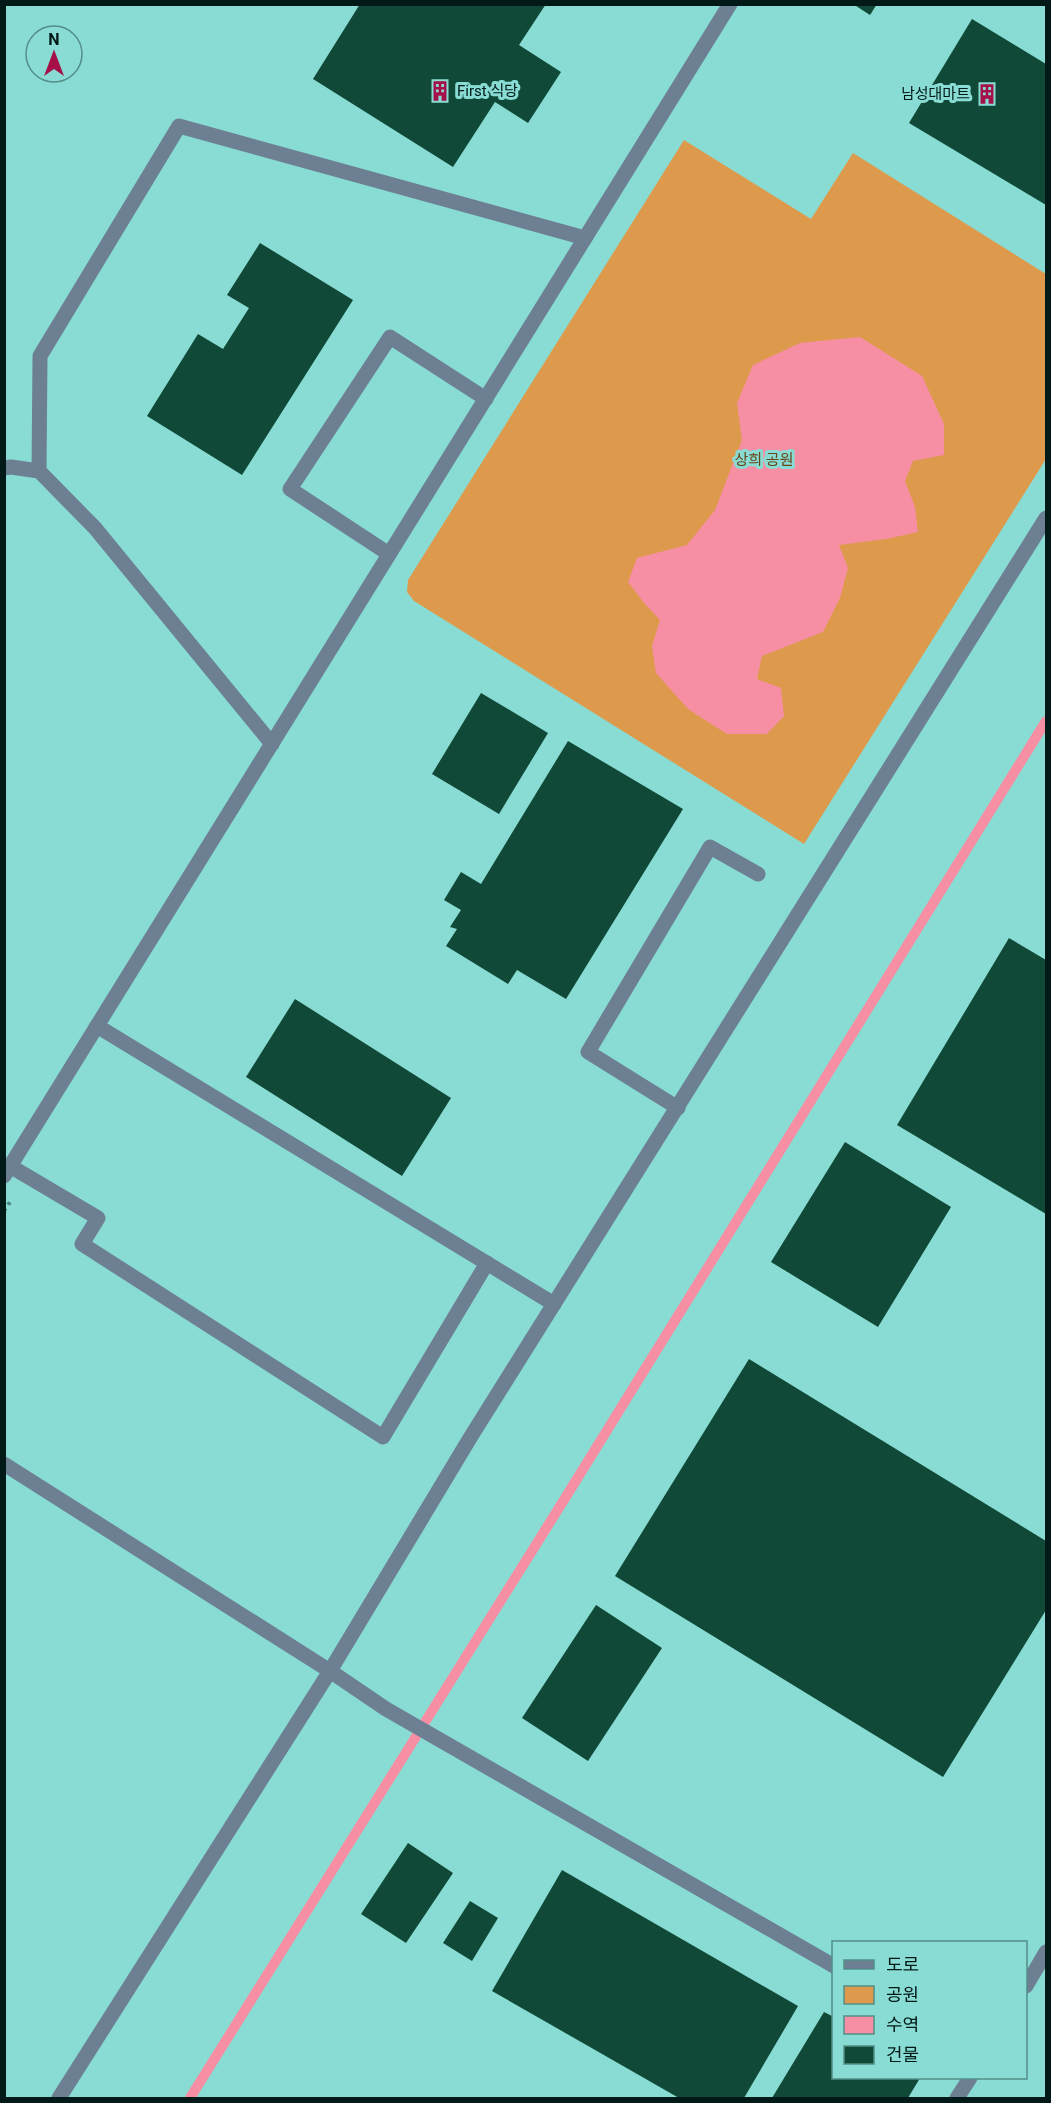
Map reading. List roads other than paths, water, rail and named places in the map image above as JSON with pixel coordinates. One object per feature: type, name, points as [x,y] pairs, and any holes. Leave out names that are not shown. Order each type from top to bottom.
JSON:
[{"type":"street","points":[[487,1263],[383,1437],[82,1244],[98,1218],[7,1171],[730,4]]},
{"type":"street","points":[[39,471],[40,356],[179,126],[585,238]]},
{"type":"street","points":[[389,554],[290,489],[390,337],[486,399]]},
{"type":"street","points":[[4,468],[39,471],[95,528],[272,744]]},
{"type":"street","points":[[59,2098],[330,1671],[465,1446],[1047,518]]},
{"type":"street","points":[[678,1108],[588,1052],[710,847],[758,874]]},
{"type":"street","points":[[97,1026],[554,1304]]},
{"type":"street","points":[[4,1464],[386,1709],[832,1965]]},
{"type":"street","points":[[1027,1984],[1047,1952]]},
{"type":"street","points":[[957,2098],[969,2079]]},
{"type":"water","points":[[860,337],[922,376],[944,424],[944,455],[913,461],[905,481],[915,507],[918,532],[839,545],[848,568],[840,598],[823,632],[762,656],[757,679],[781,688],[784,716],[767,734],[727,734],[688,709],[656,673],[652,646],[660,620],[628,582],[637,558],[687,545],[715,510],[742,440],[737,403],[753,365],[800,343]]},
{"type":"waterway","points":[[190,2098],[567,1495],[1046,721]]},
{"type":"place","name":"First 식당","points":[[440,91]]},
{"type":"place","name":"남성대마트","points":[[987,94]]},
{"type":"park label","name":"상희 공원","points":[[764,460]]}]
